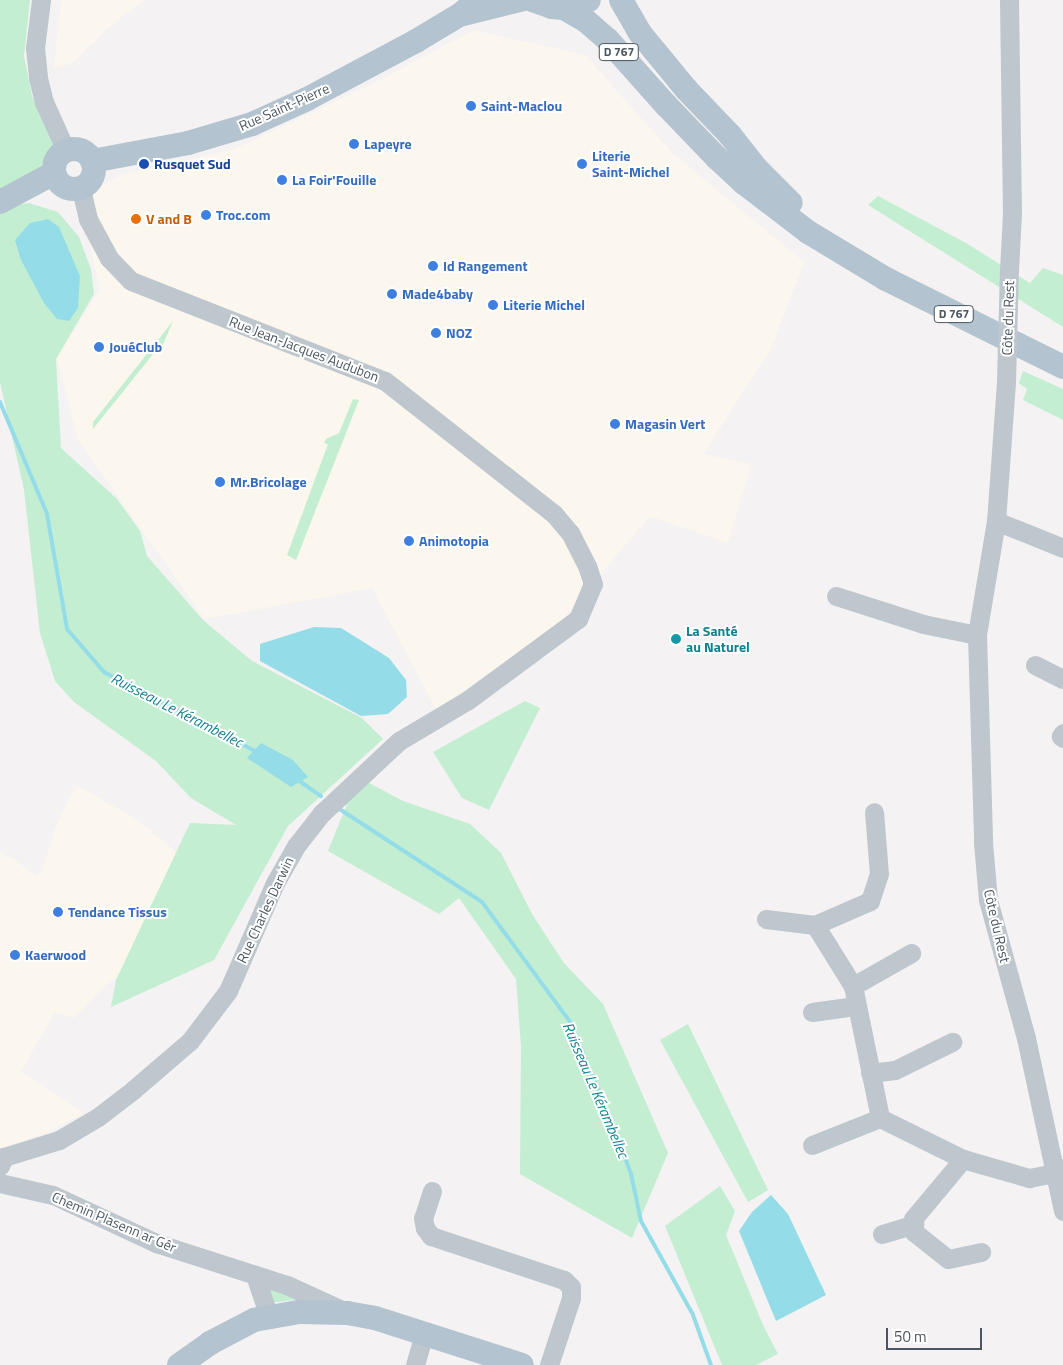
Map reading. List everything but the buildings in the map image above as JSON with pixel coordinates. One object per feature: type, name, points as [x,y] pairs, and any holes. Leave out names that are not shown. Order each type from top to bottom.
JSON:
[{"type":"main road","name":"Rue Saint-Pierre","points":[[92,161],[188,143],[252,124],[316,95],[464,5],[486,6],[520,0]]},
{"type":"main road","points":[[532,0],[552,7],[564,8],[589,0]]},
{"type":"main road","name":"D 767","points":[[621,0],[640,33],[756,168],[782,195],[848,255]]},
{"type":"main road","name":"D 767","points":[[564,8],[585,20],[608,40],[693,134],[744,183],[808,232],[886,279],[1063,367]]},
{"type":"main road","points":[[80,150],[92,161],[94,174],[86,185],[81,188],[64,187],[54,173],[57,159],[66,151],[80,150]]},
{"type":"main road","points":[[0,202],[54,173]]},
{"type":"main road","points":[[179,1365],[231,1331],[269,1317],[299,1312],[347,1313],[375,1318],[522,1365]]},
{"type":"street","points":[[40,0],[35,48],[38,78],[44,102],[66,151]]},
{"type":"street","name":"Côte du Rest","points":[[1009,0],[1012,213],[1006,382],[996,521],[977,634],[983,843],[988,900],[1026,1038],[1059,1171],[1063,1211]]},
{"type":"street","name":"Rue Jean-Jacques Audubon","points":[[81,188],[88,219],[109,258],[131,281],[384,381],[554,514],[570,533],[587,566],[593,584]]},
{"type":"street","points":[[996,521],[1063,548]]},
{"type":"street","name":"Rue Charles Darwin","points":[[0,1166],[4,1157],[59,1140],[98,1117],[190,1041],[228,991],[275,883],[296,846],[322,813],[399,741],[468,700],[578,619],[593,584]]},
{"type":"street","points":[[836,596],[923,624],[977,634]]},
{"type":"street","points":[[1035,665],[1063,679]]},
{"type":"street","points":[[1063,733],[1061,736],[1063,738]]},
{"type":"street","points":[[766,919],[815,925],[870,901],[879,874],[874,812]]},
{"type":"street","points":[[815,925],[853,986],[880,1118]]},
{"type":"street","points":[[853,986],[911,953]]},
{"type":"street","points":[[812,1012],[856,1006]]},
{"type":"street","points":[[870,1073],[895,1070],[952,1042]]},
{"type":"street","points":[[812,1145],[880,1118],[963,1159],[1028,1178],[1059,1171]]},
{"type":"street","points":[[963,1159],[914,1219],[914,1232],[948,1259],[980,1252]]},
{"type":"street","name":"Chemin Plasenn ar Gêr","points":[[0,1183],[53,1195],[156,1242],[288,1285],[347,1313]]},
{"type":"street","points":[[432,1191],[423,1218],[425,1228],[431,1236],[564,1280],[571,1288],[571,1298],[549,1365]]},
{"type":"street","points":[[882,1234],[914,1224]]},
{"type":"street","points":[[255,1274],[269,1317]]},
{"type":"street","points":[[415,1365],[424,1334]]},
{"type":"shaded area","points":[[61,0],[144,0],[110,26],[71,64],[54,68]]},
{"type":"shaded area","name":"Rusquet Sud","points":[[474,30],[585,55],[672,153],[804,262],[770,351],[703,454],[751,464],[728,543],[650,516],[556,627],[436,709],[372,588],[205,619],[78,440],[57,358],[100,290],[80,198],[121,175],[235,149],[370,85]]},
{"type":"shaded area","points":[[78,786],[138,820],[177,853],[117,978],[107,984],[74,1018],[55,1012],[21,1071],[83,1113],[48,1132],[0,1148],[0,850],[2,854],[14,859],[36,876],[41,874],[54,831],[70,797]]},
{"type":"green space","points":[[0,0],[30,0],[24,56],[32,96],[53,145],[39,170],[0,189]]},
{"type":"green space","points":[[878,196],[966,243],[1030,283],[1043,268],[1063,275],[1063,327],[868,205]]},
{"type":"green space","points":[[29,203],[58,212],[79,237],[91,269],[94,294],[56,359],[61,448],[117,499],[140,531],[147,556],[203,620],[252,661],[362,718],[383,739],[288,826],[214,960],[111,1007],[116,980],[190,823],[236,825],[191,798],[156,761],[74,702],[55,681],[40,633],[24,490],[0,382],[0,212],[15,205]]},
{"type":"green space","points":[[173,321],[159,354],[154,353],[93,429],[93,422]]},
{"type":"green space","points":[[1023,371],[1063,389],[1063,420],[1023,400],[1027,389],[1019,383]]},
{"type":"green space","points":[[353,399],[359,400],[296,560],[287,555],[328,444],[324,443],[326,439],[339,433]]},
{"type":"green space","points":[[525,701],[540,708],[489,810],[462,798],[433,752]]},
{"type":"green space","points":[[358,777],[403,801],[470,824],[501,853],[532,914],[564,963],[603,1004],[668,1153],[632,1238],[520,1174],[521,1046],[516,979],[459,898],[439,914],[328,851]]},
{"type":"green space","points":[[688,1024],[768,1190],[748,1202],[660,1040]]},
{"type":"green space","points":[[720,1186],[735,1211],[726,1235],[763,1325],[778,1354],[756,1365],[722,1365],[665,1226]]},
{"type":"green space","points":[[263,1282],[307,1298],[271,1303]]},
{"type":"water","points":[[48,219],[59,227],[80,276],[78,308],[69,321],[57,319],[44,303],[21,260],[15,240],[30,223]]},
{"type":"water","points":[[314,627],[341,628],[389,658],[406,680],[407,697],[388,714],[361,716],[260,661],[260,644]]},
{"type":"water","points":[[261,743],[293,760],[308,777],[291,787],[247,758]]},
{"type":"water","points":[[771,1195],[788,1214],[826,1295],[776,1321],[739,1231],[752,1212]]},
{"type":"waterway","name":"Ruisseau Le Kérambellec","points":[[0,402],[47,514],[67,629],[104,672],[257,752]]},
{"type":"waterway","name":"Ruisseau Le Kérambellec","points":[[298,780],[321,796]]},
{"type":"waterway","name":"Ruisseau Le Kérambellec","points":[[341,810],[482,902],[570,1022],[631,1174],[641,1221],[693,1315],[711,1365]]},
{"type":"place","name":"Saint-Maclou","points":[[471,106]]},
{"type":"place","name":"Lapeyre","points":[[354,144]]},
{"type":"place","name":"Rusquet Sud","points":[[144,164]]},
{"type":"place","name":"Literie Saint-Michel","points":[[582,164]]},
{"type":"place","name":"La Foir'Fouille","points":[[282,180]]},
{"type":"place","name":"Troc.com","points":[[206,215]]},
{"type":"place","name":"V and B","points":[[136,219]]},
{"type":"place","name":"Id Rangement","points":[[433,266]]},
{"type":"place","name":"Made4baby","points":[[392,294]]},
{"type":"place","name":"Literie Michel","points":[[493,305]]},
{"type":"place","name":"NOZ","points":[[436,333]]},
{"type":"place","name":"JouéClub","points":[[99,347]]},
{"type":"place","name":"Magasin Vert","points":[[615,424]]},
{"type":"place","name":"Mr.Bricolage","points":[[220,482]]},
{"type":"place","name":"Animotopia","points":[[409,541]]},
{"type":"place","name":"La Santé au Naturel","points":[[676,639]]},
{"type":"place","name":"Tendance Tissus","points":[[58,912]]},
{"type":"place","name":"Kaerwood","points":[[15,955]]}]
